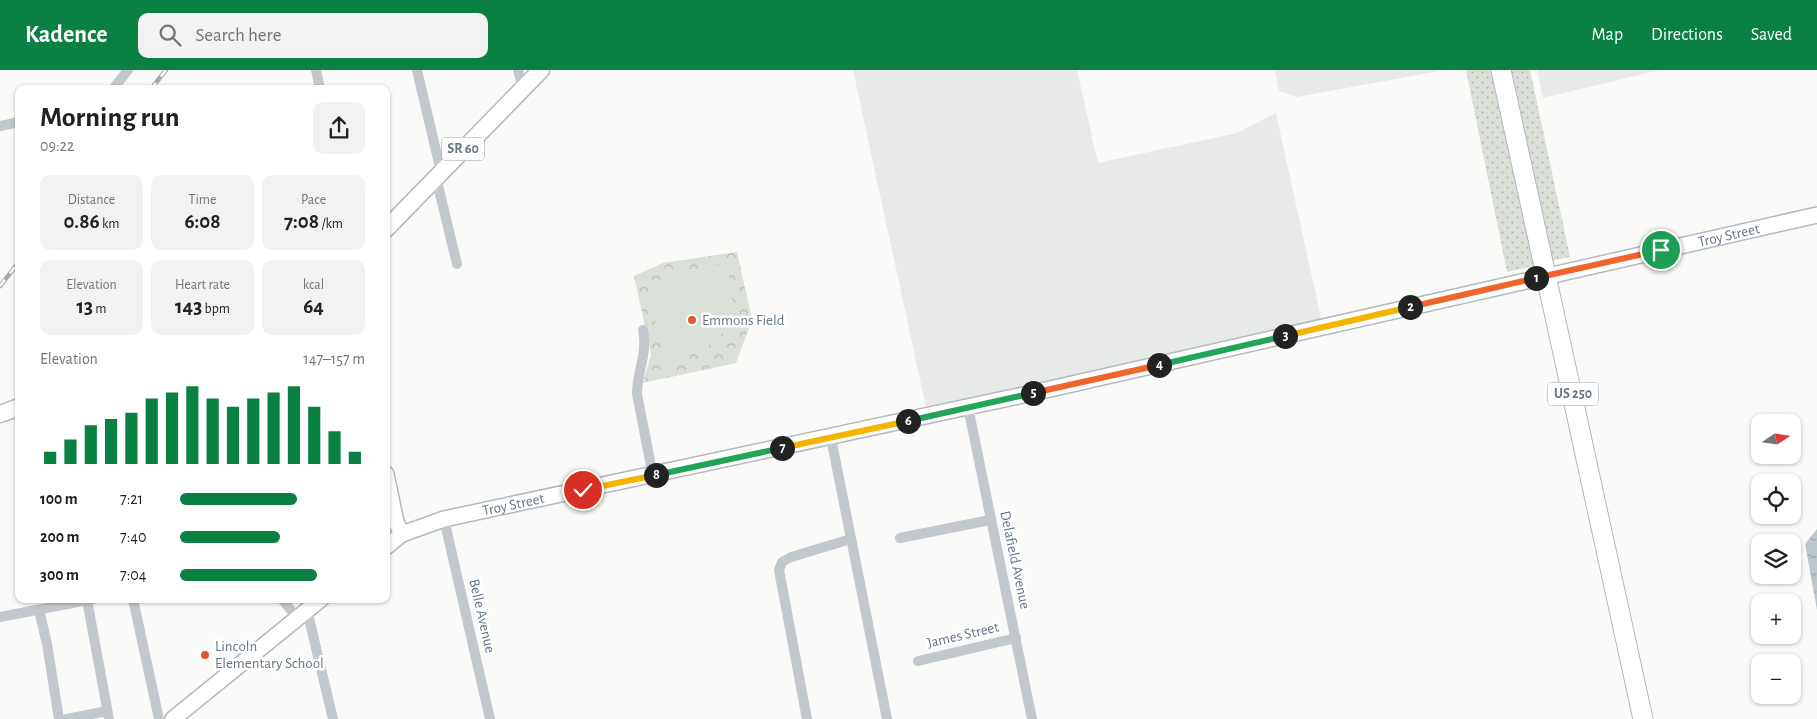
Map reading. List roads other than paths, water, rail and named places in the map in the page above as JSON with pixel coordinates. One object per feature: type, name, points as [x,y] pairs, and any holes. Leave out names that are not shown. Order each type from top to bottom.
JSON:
[{"type":"highway","name":"US 250","points":[[1501,70],[1643,719]]},
{"type":"main road","name":"SR 60","points":[[390,225],[541,70]]},
{"type":"main road","name":"Troy Street","points":[[390,544],[402,534],[444,520],[831,438],[1817,215]]},
{"type":"main road","points":[[0,414],[15,408]]},
{"type":"main road","points":[[390,493],[396,522],[402,534]]},
{"type":"main road","points":[[173,719],[316,603]]},
{"type":"street","points":[[116,85],[128,70]]},
{"type":"street","points":[[316,70],[319,85]]},
{"type":"street","points":[[417,70],[457,264]]},
{"type":"street","points":[[518,70],[523,88]]},
{"type":"street","points":[[0,126],[15,123]]},
{"type":"street","points":[[643,330],[646,348],[638,381],[637,394],[653,476]]},
{"type":"street","name":"Delafield Avenue","points":[[968,407],[1032,719]]},
{"type":"street","points":[[831,438],[887,719]]},
{"type":"street","name":"Belle Avenue","points":[[444,520],[490,719]]},
{"type":"street","points":[[900,538],[990,520]]},
{"type":"street","points":[[807,719],[779,570],[782,562],[790,557],[851,539]]},
{"type":"street","points":[[0,617],[72,603]]},
{"type":"street","points":[[67,719],[108,715],[92,603]]},
{"type":"street","points":[[134,603],[159,719]]},
{"type":"street","points":[[287,603],[302,614],[333,719]]},
{"type":"street","points":[[39,610],[47,644],[59,719]]},
{"type":"street","name":"James Street","points":[[918,661],[1016,638]]},
{"type":"water","points":[[1817,529],[1817,610],[1805,544]]},
{"type":"railway","points":[[154,85],[166,70]]},
{"type":"railway","points":[[0,286],[15,267]]},
{"type":"place","name":"Emmons Field","points":[[692,320]]},
{"type":"place","name":"Lincoln Elementary School","points":[[205,655]]}]
